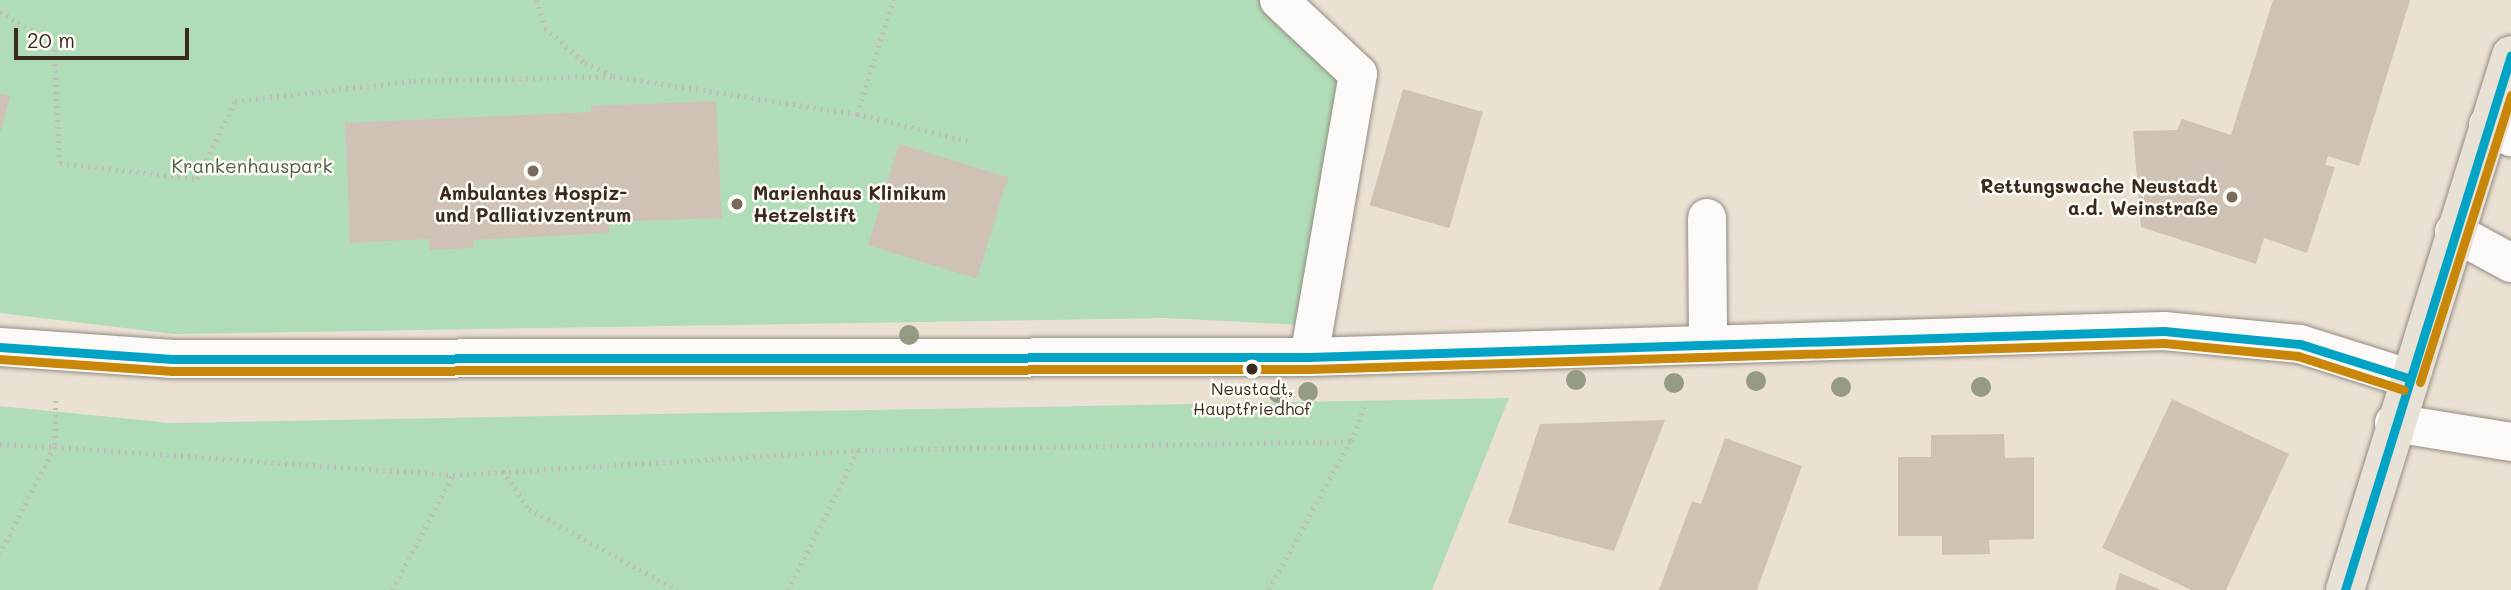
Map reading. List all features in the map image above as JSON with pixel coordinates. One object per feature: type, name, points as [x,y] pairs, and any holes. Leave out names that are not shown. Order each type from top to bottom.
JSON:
[{"type":"main road","points":[[2344,590],[2454,232],[2500,131],[2511,55]]},
{"type":"street","points":[[1279,0],[1358,74],[1309,357]]},
{"type":"street","points":[[1707,218],[1708,344]]},
{"type":"street","points":[[2454,232],[2511,263]]},
{"type":"street","points":[[0,347],[172,359],[1309,357],[2164,331],[2300,344],[2408,378]]},
{"type":"street","points":[[2395,423],[2511,442]]},
{"type":"path","points":[[537,0],[545,27],[585,63],[612,76]]},
{"type":"path","points":[[857,114],[893,0]]},
{"type":"path","points":[[0,12],[54,43],[60,163],[197,179],[235,101],[414,81],[612,76],[857,114],[969,141]]},
{"type":"path","points":[[0,444],[453,475],[858,450],[1351,441],[1269,590]]},
{"type":"path","points":[[0,554],[55,447]]},
{"type":"path","points":[[788,590],[858,450]]},
{"type":"path","points":[[503,471],[528,509],[677,590]]},
{"type":"path","points":[[392,590],[453,475]]},
{"type":"green space","name":"Krankenhauspark","points":[[0,0],[1259,0],[1342,77],[1304,325],[1166,318],[174,334],[0,313]]},
{"type":"green space","points":[[1509,398],[1432,590],[0,590],[0,406],[171,423]]},
{"type":"building","points":[[2273,0],[2410,0],[2359,166],[2328,156],[2325,165],[2335,167],[2307,253],[2264,238],[2256,264],[2141,227],[2133,131],[2177,130],[2182,119],[2231,135]]},
{"type":"building","points":[[1403,89],[1483,112],[1449,228],[1370,205]]},
{"type":"building","points":[[0,94],[10,96],[1,131],[0,131]]},
{"type":"building","name":"Ambulantes Hospiz- und Palliativzentrum","points":[[716,101],[722,218],[609,222],[609,233],[473,240],[474,248],[430,250],[429,239],[350,243],[345,123],[591,112],[591,106]]},
{"type":"building","points":[[899,144],[1008,177],[977,279],[868,245]]},
{"type":"building","points":[[2172,399],[2289,454],[2226,590],[2191,590],[2102,548]]},
{"type":"building","points":[[1665,420],[1614,551],[1508,523],[1540,424]]},
{"type":"building","points":[[2004,434],[2005,458],[2034,457],[2034,539],[1989,540],[1990,554],[1942,555],[1942,536],[1898,536],[1898,457],[1931,457],[1931,435]]},
{"type":"building","points":[[1725,438],[1802,466],[1757,590],[1659,590],[1692,501],[1701,504]]},
{"type":"building","points":[[2120,573],[2161,590],[2115,590]]},
{"type":"transit line","points":[[2345,590],[2511,55]]},
{"type":"transit line","points":[[2420,382],[2511,95]]},
{"type":"transit line","points":[[0,347],[172,359],[1309,357],[2164,331],[2300,344],[2408,378]]},
{"type":"transit line","points":[[0,359],[172,371],[1309,369],[2164,343],[2298,356],[2404,390]]},
{"type":"place","name":"Ambulantes Hospiz- und Palliativzentrum","points":[[533,171]]},
{"type":"place","name":"Rettungswache Neustadt a.d. Weinstraße","points":[[2232,197]]},
{"type":"place","name":"Marienhaus Klinikum Hetzelstift","points":[[737,204]]},
{"type":"place","name":"Neustadt, Hauptfriedhof","points":[[1252,369]]}]
